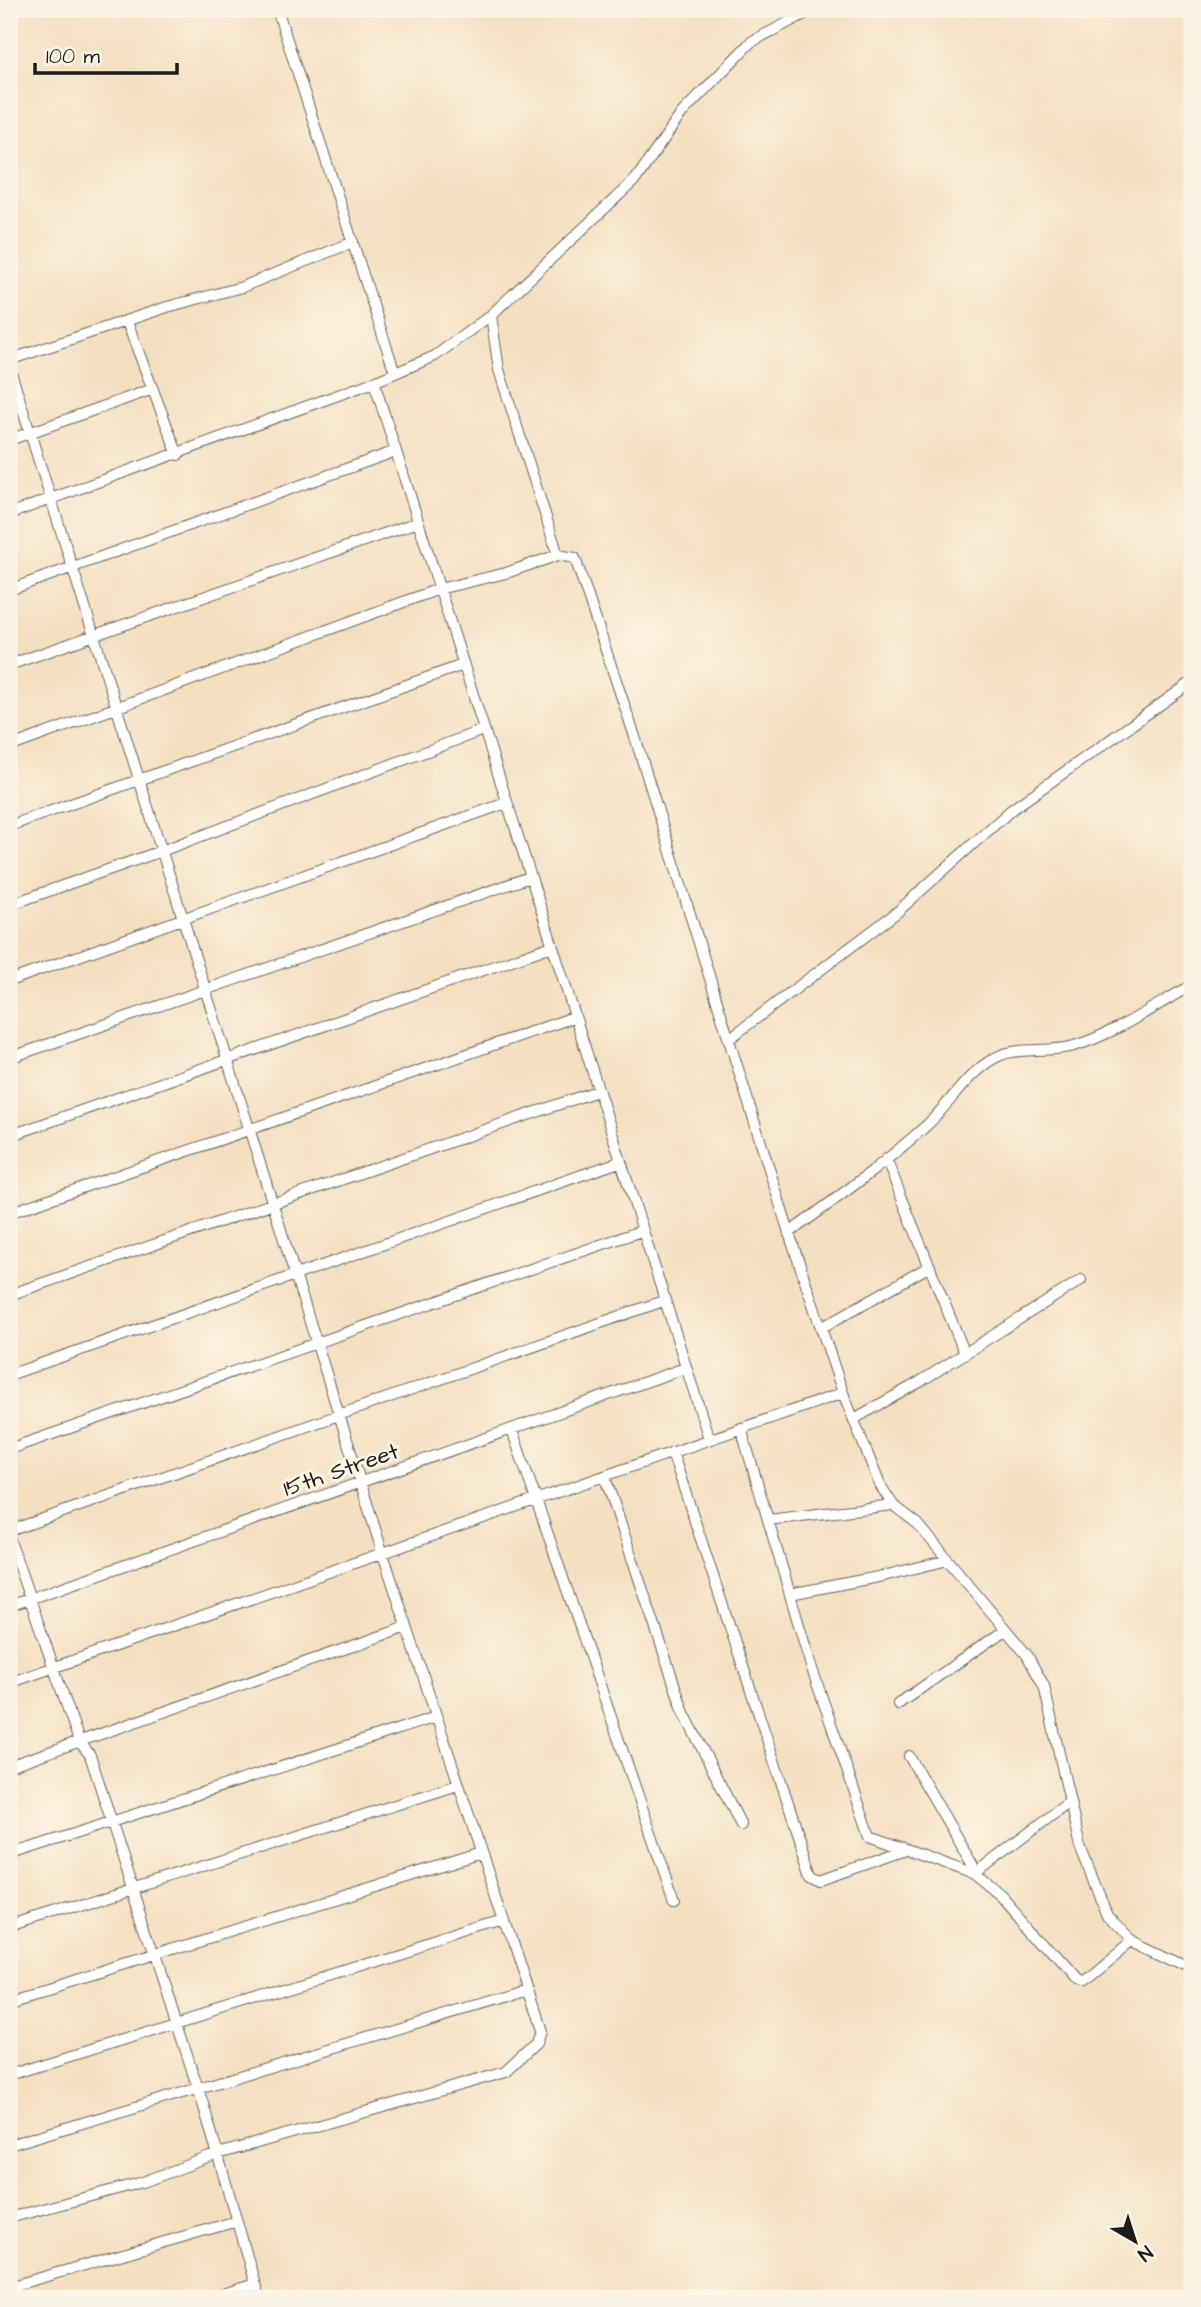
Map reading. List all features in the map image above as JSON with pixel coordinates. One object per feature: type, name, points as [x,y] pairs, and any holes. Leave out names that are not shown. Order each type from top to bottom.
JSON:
[{"type":"street","points":[[277,9],[395,373]]},
{"type":"street","points":[[9,514],[178,455],[374,382],[435,356],[491,315],[636,180],[682,113],[751,42],[814,9]]},
{"type":"street","points":[[9,360],[167,307],[242,288],[353,243]]},
{"type":"street","points":[[491,315],[499,370],[558,555]]},
{"type":"street","points":[[127,322],[178,455]]},
{"type":"street","points":[[9,366],[139,779],[164,850],[360,1484],[540,2031],[536,2043],[506,2072],[218,2154],[143,2182],[9,2218]]},
{"type":"street","points":[[374,382],[663,1301],[709,1439]]},
{"type":"street","points":[[9,440],[153,389]]},
{"type":"street","points":[[9,590],[396,451]]},
{"type":"street","points":[[9,665],[418,522]]},
{"type":"street","points":[[9,747],[439,589],[506,573],[558,555],[575,558],[635,737],[789,1233],[843,1393],[880,1485],[893,1506],[918,1524],[1027,1655],[1044,1686],[1068,1803],[1080,1847],[1107,1913],[1132,1940],[1192,1969]]},
{"type":"street","points":[[9,826],[463,665]]},
{"type":"street","points":[[729,1039],[896,913],[1011,810],[1192,682]]},
{"type":"street","points":[[9,905],[483,730]]},
{"type":"street","points":[[9,981],[506,803]]},
{"type":"street","points":[[9,1058],[530,877]]},
{"type":"street","points":[[9,1136],[552,946]]},
{"type":"street","points":[[789,1233],[928,1124],[975,1073],[1000,1056],[1019,1051],[1044,1053],[1076,1046],[1192,985]]},
{"type":"street","points":[[9,1213],[574,1017]]},
{"type":"street","points":[[9,1295],[597,1091]]},
{"type":"street","points":[[886,1159],[965,1354]]},
{"type":"street","points":[[9,1375],[619,1162]]},
{"type":"street","points":[[9,1449],[317,1345],[641,1231]]},
{"type":"street","points":[[821,1328],[930,1266]]},
{"type":"street","points":[[854,1419],[965,1354],[1081,1280]]},
{"type":"street","points":[[9,1531],[663,1301]]},
{"type":"street","name":"15th Street","points":[[9,1606],[685,1368]]},
{"type":"street","points":[[9,1683],[843,1393]]},
{"type":"street","points":[[741,1428],[790,1594],[870,1836],[975,1874],[1000,1894],[1076,1981],[1082,1982],[1132,1940]]},
{"type":"street","points":[[512,1430],[674,1900]]},
{"type":"street","points":[[673,1452],[813,1875],[821,1880],[907,1850]]},
{"type":"street","points":[[605,1477],[684,1713],[741,1825]]},
{"type":"street","points":[[768,1520],[893,1506]]},
{"type":"street","points":[[9,1538],[79,1741],[90,1755],[198,2089],[259,2298]]},
{"type":"street","points":[[790,1594],[948,1560]]},
{"type":"street","points":[[9,1766],[407,1627]]},
{"type":"street","points":[[898,1704],[1004,1630]]},
{"type":"street","points":[[9,1855],[436,1717]]},
{"type":"street","points":[[909,1756],[972,1864],[975,1874]]},
{"type":"street","points":[[9,1928],[458,1785]]},
{"type":"street","points":[[975,1874],[1068,1803]]},
{"type":"street","points":[[9,2000],[481,1853]]},
{"type":"street","points":[[9,2075],[504,1921]]},
{"type":"street","points":[[9,2145],[526,1990]]},
{"type":"street","points":[[9,2287],[237,2221]]},
{"type":"street","points":[[210,2298],[256,2284]]}]
